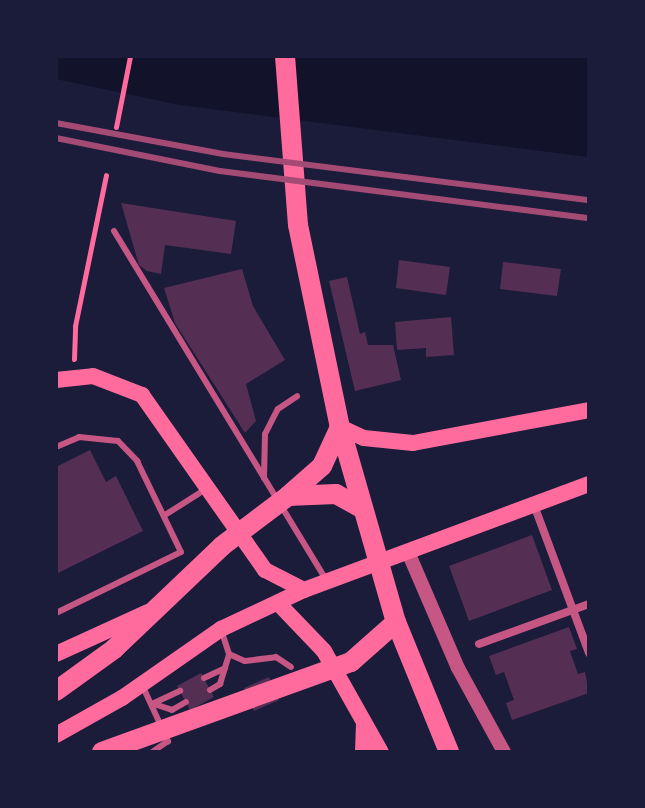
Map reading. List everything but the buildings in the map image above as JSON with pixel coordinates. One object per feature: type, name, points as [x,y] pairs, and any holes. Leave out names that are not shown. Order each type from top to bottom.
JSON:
[{"type":"main road","points":[[285,56],[298,225],[340,427],[396,622],[449,752]]},
{"type":"main road","points":[[56,380],[74,376],[113,380],[142,395],[265,570],[304,590]]},
{"type":"main road","points":[[340,427],[364,438],[413,443],[589,410]]},
{"type":"main road","points":[[56,691],[114,649],[153,609],[322,466],[340,427]]},
{"type":"main road","points":[[56,735],[141,684],[221,629],[304,590],[589,484]]},
{"type":"main road","points":[[288,496],[336,494],[361,508]]},
{"type":"main road","points":[[278,603],[324,651],[381,752]]},
{"type":"main road","points":[[56,654],[153,609]]},
{"type":"main road","points":[[102,752],[351,662],[396,622]]},
{"type":"main road","points":[[363,720],[363,752]]},
{"type":"street","points":[[534,505],[589,653]]},
{"type":"street","points":[[408,552],[458,668],[504,752]]},
{"type":"street","points":[[479,644],[589,604]]},
{"type":"lane","points":[[114,231],[327,581]]},
{"type":"lane","points":[[264,478],[265,434],[278,409],[297,396]]},
{"type":"lane","points":[[56,447],[79,437],[118,441],[137,461],[181,552],[56,613]]},
{"type":"lane","points":[[165,515],[209,487]]},
{"type":"lane","points":[[210,690],[220,684],[229,654],[221,629]]},
{"type":"lane","points":[[229,654],[245,661],[276,657],[291,667]]},
{"type":"lane","points":[[204,678],[225,668]]},
{"type":"lane","points":[[141,684],[154,704],[168,741],[152,752]]},
{"type":"lane","points":[[154,704],[180,691]]},
{"type":"lane","points":[[154,704],[172,710],[186,702]]},
{"type":"path","points":[[116,127],[130,56]]},
{"type":"path","points":[[74,376],[75,326],[106,175]]},
{"type":"path","points":[[99,208],[109,223]]},
{"type":"shaded area","points":[[56,56],[589,56],[589,157],[180,105],[56,79]]},
{"type":"railway","points":[[56,123],[223,154],[589,200]]},
{"type":"railway","points":[[56,138],[220,171],[589,218]]}]
